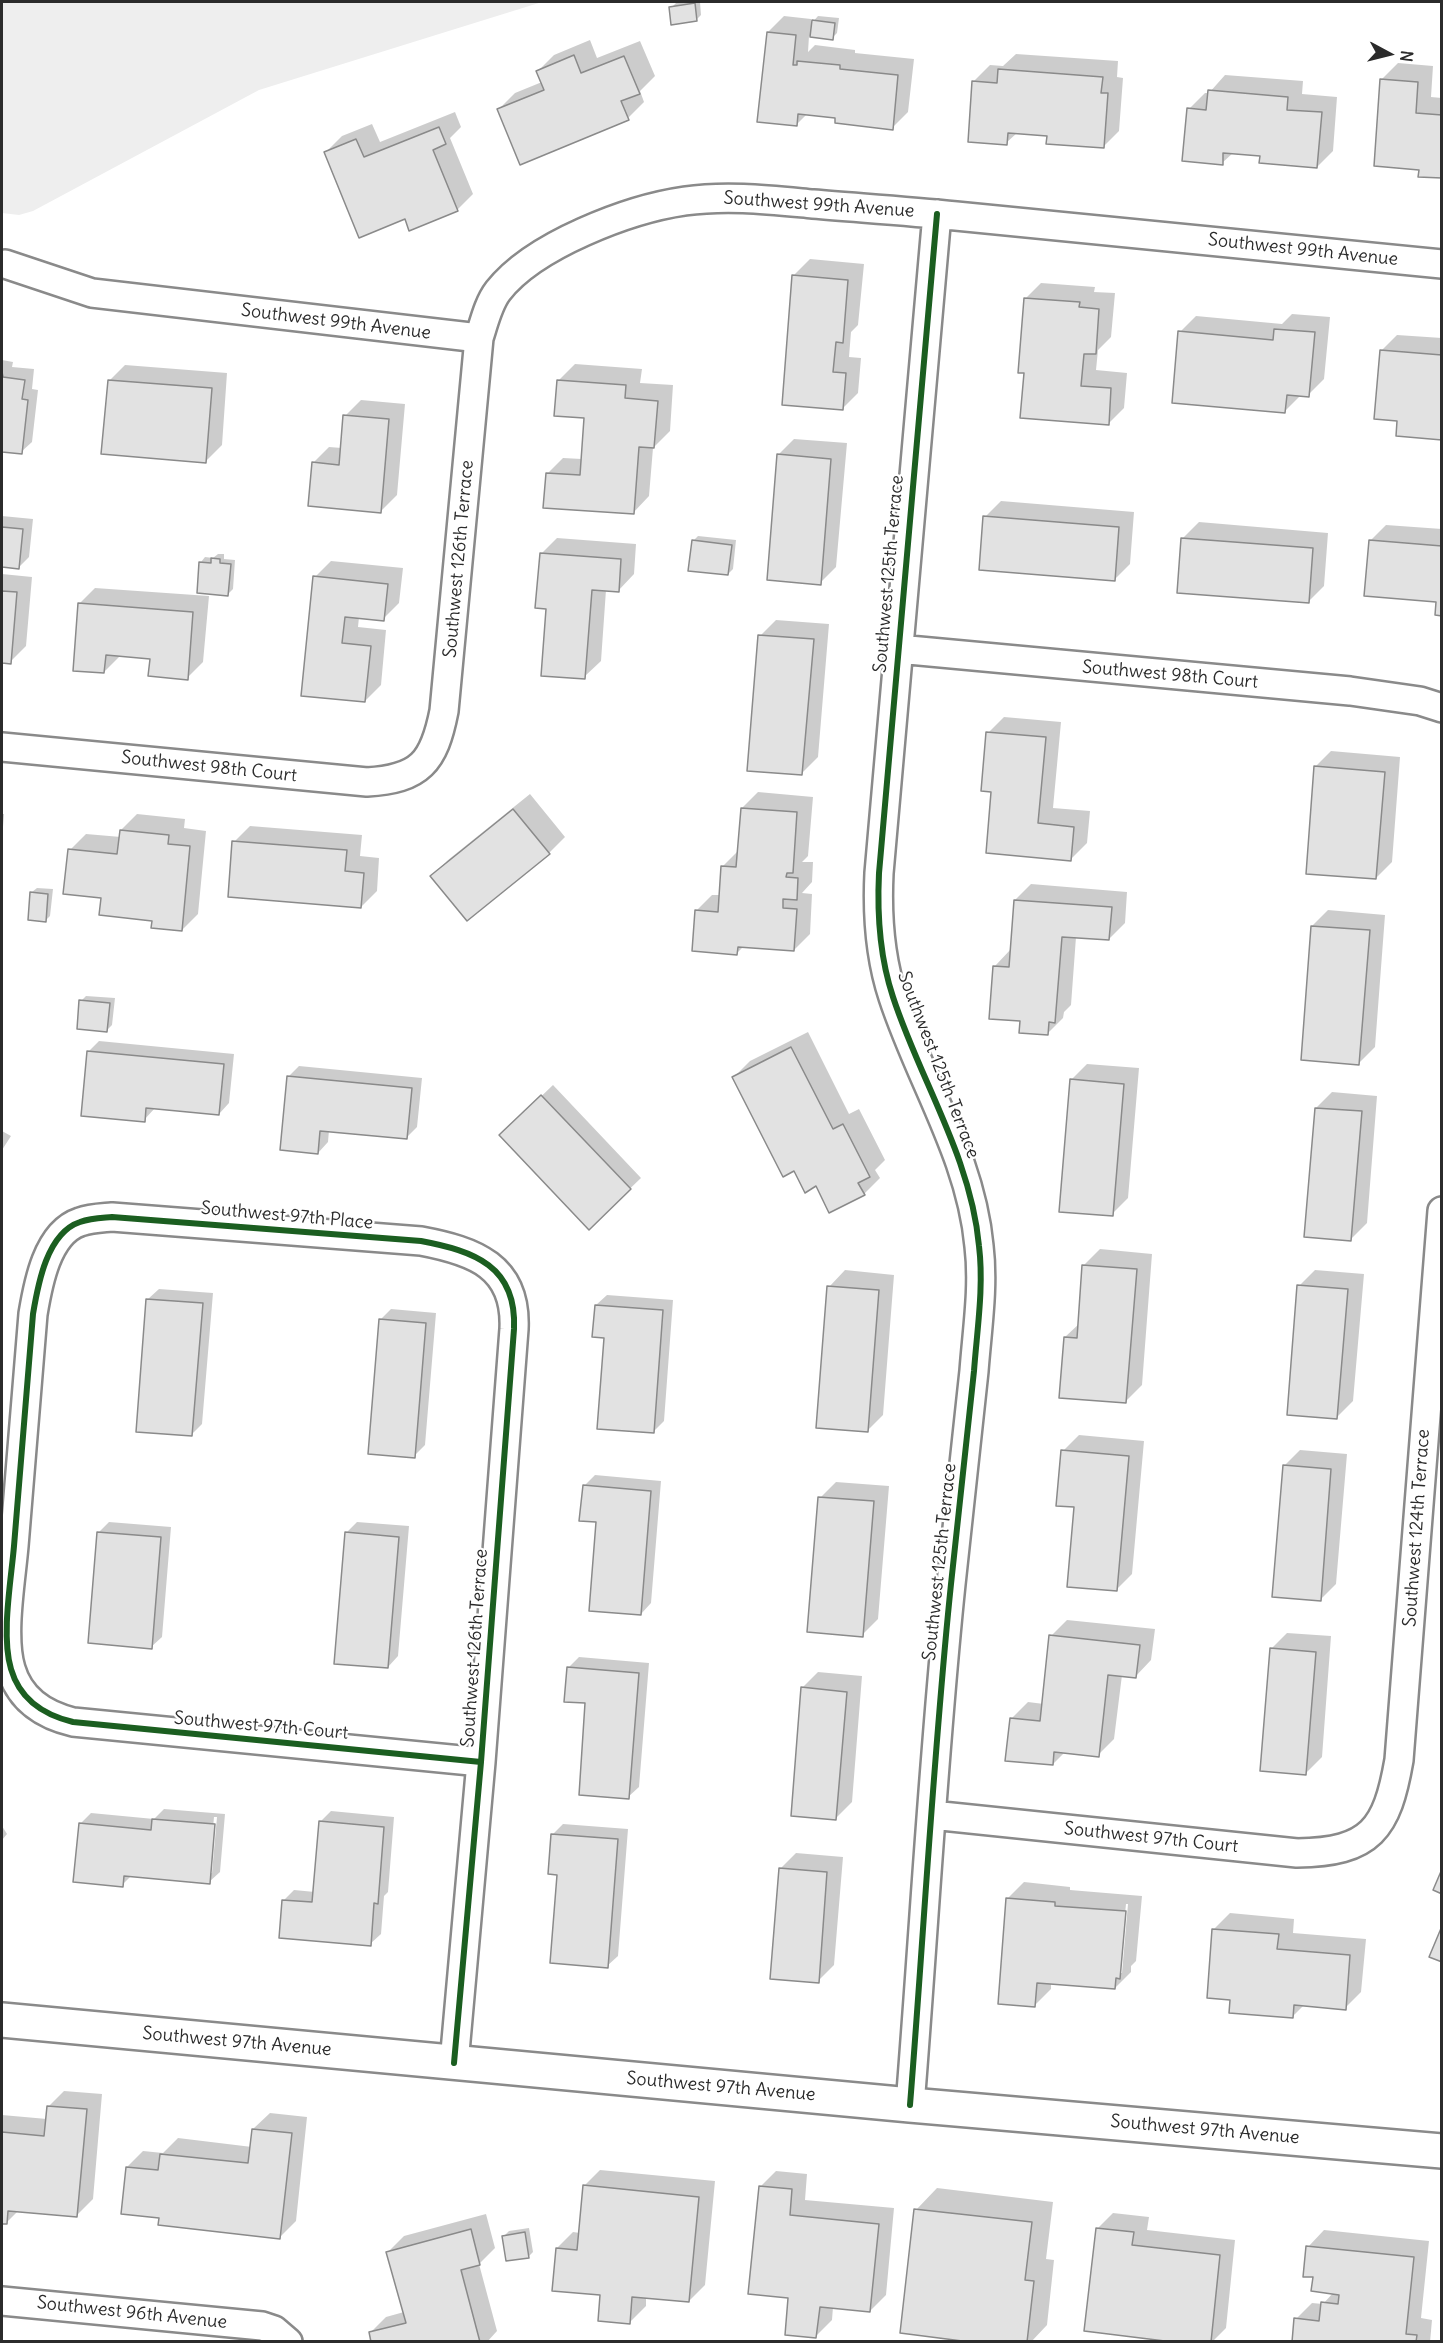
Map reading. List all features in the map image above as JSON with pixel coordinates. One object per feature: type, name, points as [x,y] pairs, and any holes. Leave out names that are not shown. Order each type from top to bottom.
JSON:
[{"type":"street","name":"Southwest 99th Avenue","points":[[5,264],[92,293],[479,338],[496,293],[517,273],[539,257],[580,234],[655,206],[716,198],[748,198],[937,214],[1442,264]]},
{"type":"street","name":"Southwest 125th Terrace","points":[[910,2105],[951,1587],[974,1373],[981,1276],[980,1245],[962,1167],[893,999],[882,947],[879,873],[937,214]]},
{"type":"street","name":"Southwest 126th Terrace","points":[[415,770],[434,751],[444,711],[479,338]]},
{"type":"street","name":"Southwest 98th Court","points":[[898,649],[1350,691],[1406,698],[1442,708]]},
{"type":"street","name":"Southwest 98th Court","points":[[2,747],[367,782],[396,778],[415,770]]},
{"type":"street","name":"Southwest 124th Terrace","points":[[1368,1836],[1376,1829],[1390,1802],[1399,1760],[1442,1211]]},
{"type":"street","name":"Southwest 97th Place","points":[[41,1710],[22,1692],[11,1670],[8,1654],[9,1604],[35,1302],[43,1267],[52,1248],[66,1229],[78,1222],[112,1217],[421,1242],[452,1247],[473,1255],[484,1260],[499,1274]]},
{"type":"street","name":"Southwest 126th Terrace","points":[[454,2063],[481,1762],[515,1315],[507,1287],[499,1274]]},
{"type":"street","name":"Southwest 97th Court","points":[[41,1710],[56,1718],[91,1725],[481,1762]]},
{"type":"street","name":"Southwest 97th Court","points":[[932,1815],[1298,1853],[1335,1851],[1352,1846],[1368,1836]]},
{"type":"street","name":"Southwest 97th Avenue","points":[[2,2020],[910,2105],[1442,2151]]},
{"type":"street","name":"Southwest 96th Avenue","points":[[2,2301],[262,2326],[274,2330],[288,2342]]},
{"type":"shaded area","points":[[2,2],[542,2],[259,90],[33,211],[19,215],[2,213]]},
{"type":"building","points":[[695,3],[697,21],[671,25],[669,7]]},
{"type":"building","points":[[812,20],[835,23],[833,40],[810,37]]},
{"type":"building","points":[[767,32],[796,35],[793,65],[797,65],[797,61],[840,65],[840,69],[898,75],[893,130],[835,123],[835,118],[798,114],[797,126],[757,122]]},
{"type":"building","points":[[574,55],[581,73],[624,56],[640,94],[621,101],[629,120],[520,165],[497,109],[544,90],[536,71]]},
{"type":"building","points":[[998,69],[1103,77],[1101,93],[1108,93],[1104,148],[1046,144],[1047,136],[1008,133],[1007,145],[968,142],[972,81],[997,83]]},
{"type":"building","points":[[1380,79],[1418,82],[1416,113],[1442,115],[1442,178],[1418,177],[1419,170],[1374,166]]},
{"type":"building","points":[[1208,90],[1288,97],[1287,110],[1322,112],[1317,168],[1259,163],[1260,156],[1223,153],[1223,165],[1182,161],[1187,108],[1206,110]]},
{"type":"building","points":[[439,127],[446,144],[433,150],[458,211],[409,231],[405,219],[359,238],[324,152],[356,139],[364,157]]},
{"type":"building","points":[[792,275],[848,280],[843,343],[836,342],[833,372],[846,373],[843,410],[782,405]]},
{"type":"building","points":[[1024,298],[1080,302],[1079,307],[1099,309],[1096,354],[1084,354],[1081,386],[1111,388],[1109,425],[1020,418],[1024,373],[1018,373]]},
{"type":"building","points":[[1274,329],[1315,332],[1309,397],[1287,395],[1285,413],[1172,403],[1178,331],[1273,340]]},
{"type":"building","points":[[1380,350],[1442,355],[1442,440],[1396,436],[1397,421],[1374,419]]},
{"type":"building","points":[[2,372],[3,377],[25,380],[22,399],[28,400],[22,454],[2,452]]},
{"type":"building","points":[[108,380],[212,388],[206,463],[101,454]]},
{"type":"building","points":[[557,380],[626,385],[625,398],[658,401],[654,448],[639,447],[634,514],[543,508],[546,473],[580,475],[584,418],[554,416]]},
{"type":"building","points":[[343,415],[389,419],[381,513],[308,506],[312,462],[339,465]]},
{"type":"building","points":[[777,454],[831,459],[821,585],[767,580]]},
{"type":"building","points":[[983,516],[1119,527],[1115,581],[979,570]]},
{"type":"building","points":[[2,527],[23,529],[19,569],[2,567]]},
{"type":"building","points":[[1181,538],[1313,548],[1309,603],[1177,593]]},
{"type":"building","points":[[692,540],[732,545],[728,575],[688,571]]},
{"type":"building","points":[[1369,540],[1442,546],[1442,616],[1435,615],[1436,602],[1364,596]]},
{"type":"building","points":[[540,553],[621,559],[619,592],[592,590],[585,679],[541,676],[546,609],[535,608]]},
{"type":"building","points":[[211,558],[220,559],[220,563],[231,564],[228,596],[197,593],[199,562],[211,563]]},
{"type":"building","points":[[313,576],[388,584],[384,621],[345,617],[342,643],[371,646],[365,702],[301,696]]},
{"type":"building","points":[[2,591],[17,592],[11,664],[2,663]]},
{"type":"building","points":[[78,603],[193,612],[188,680],[148,676],[150,659],[106,655],[104,673],[73,671]]},
{"type":"building","points":[[758,635],[814,639],[802,775],[747,771]]},
{"type":"building","points":[[986,732],[1046,737],[1038,823],[1074,827],[1071,861],[986,853],[991,792],[981,791]]},
{"type":"building","points":[[1314,766],[1385,772],[1376,879],[1306,874]]},
{"type":"building","points":[[741,808],[797,812],[793,873],[787,873],[786,877],[798,878],[797,900],[783,899],[783,908],[797,909],[794,951],[738,947],[737,955],[692,951],[695,910],[718,912],[721,866],[736,867]]},
{"type":"building","points":[[513,809],[550,854],[467,921],[430,876]]},
{"type":"building","points":[[120,830],[169,835],[168,844],[190,846],[182,931],[151,928],[152,921],[99,915],[101,898],[63,894],[68,849],[117,854]]},
{"type":"building","points":[[232,841],[347,850],[345,871],[364,873],[361,908],[228,897]]},
{"type":"building","points":[[30,892],[48,894],[46,922],[28,920]]},
{"type":"building","points":[[1014,900],[1112,907],[1109,940],[1062,937],[1055,1023],[1049,1022],[1048,1035],[1019,1033],[1020,1021],[989,1019],[993,966],[1009,967]]},
{"type":"building","points":[[1311,926],[1370,930],[1359,1065],[1301,1060]]},
{"type":"building","points":[[79,1000],[110,1003],[107,1032],[77,1029]]},
{"type":"building","points":[[791,1047],[833,1129],[843,1124],[870,1177],[858,1183],[865,1195],[829,1213],[816,1186],[805,1193],[794,1171],[783,1177],[732,1077]]},
{"type":"building","points":[[87,1051],[224,1064],[219,1115],[146,1108],[145,1122],[81,1116]]},
{"type":"building","points":[[287,1076],[412,1088],[407,1139],[320,1131],[318,1154],[280,1150]]},
{"type":"building","points":[[1070,1079],[1124,1084],[1113,1216],[1059,1212]]},
{"type":"building","points":[[541,1095],[631,1189],[589,1230],[499,1135]]},
{"type":"building","points":[[1315,1108],[1362,1111],[1351,1241],[1304,1237]]},
{"type":"building","points":[[1082,1265],[1137,1269],[1126,1403],[1059,1398],[1064,1337],[1077,1338]]},
{"type":"building","points":[[1297,1285],[1348,1289],[1337,1419],[1287,1415]]},
{"type":"building","points":[[827,1286],[879,1290],[868,1432],[816,1428]]},
{"type":"building","points":[[146,1299],[203,1303],[192,1436],[136,1432]]},
{"type":"building","points":[[595,1305],[663,1310],[654,1433],[597,1429],[604,1338],[592,1337]]},
{"type":"building","points":[[379,1319],[426,1323],[415,1458],[368,1454]]},
{"type":"building","points":[[1061,1450],[1129,1456],[1117,1591],[1067,1587],[1074,1507],[1056,1506]]},
{"type":"building","points":[[1283,1465],[1331,1469],[1321,1601],[1272,1597]]},
{"type":"building","points":[[583,1485],[651,1491],[641,1615],[589,1611],[596,1522],[579,1521]]},
{"type":"building","points":[[818,1497],[874,1501],[863,1637],[807,1632]]},
{"type":"building","points":[[97,1532],[161,1537],[152,1649],[88,1643]]},
{"type":"building","points":[[345,1532],[399,1537],[388,1668],[334,1664]]},
{"type":"building","points":[[1049,1635],[1140,1645],[1136,1678],[1108,1675],[1099,1757],[1054,1752],[1053,1765],[1005,1761],[1010,1718],[1040,1721]]},
{"type":"building","points":[[1270,1648],[1316,1652],[1306,1775],[1260,1771]]},
{"type":"building","points":[[567,1667],[639,1673],[629,1799],[579,1795],[585,1703],[564,1702]]},
{"type":"building","points":[[801,1687],[847,1692],[836,1820],[791,1816]]},
{"type":"building","points":[[152,1819],[215,1824],[210,1884],[124,1876],[123,1887],[73,1882],[79,1823],[151,1830]]},
{"type":"building","points":[[319,1821],[384,1827],[378,1904],[374,1903],[371,1946],[279,1938],[282,1900],[312,1902]]},
{"type":"building","points":[[551,1834],[618,1839],[608,1968],[550,1963],[557,1875],[548,1874]]},
{"type":"building","points":[[779,1868],[827,1872],[819,1983],[770,1979]]},
{"type":"building","points":[[1442,1869],[1442,1894],[1433,1890]]},
{"type":"building","points":[[1006,1898],[1055,1902],[1055,1906],[1126,1911],[1120,1979],[1116,1978],[1115,1989],[1037,1983],[1035,2007],[998,2004]]},
{"type":"building","points":[[1442,1926],[1442,1962],[1429,1957]]},
{"type":"building","points":[[1212,1929],[1279,1934],[1277,1949],[1350,1955],[1346,2010],[1294,2005],[1293,2018],[1229,2013],[1230,2000],[1207,1998]]},
{"type":"building","points":[[47,2106],[87,2109],[77,2217],[8,2211],[7,2224],[2,2224],[2,2132],[44,2136]]},
{"type":"building","points":[[252,2129],[292,2133],[280,2239],[158,2225],[159,2218],[121,2214],[126,2167],[158,2170],[160,2154],[248,2163]]},
{"type":"building","points":[[583,2185],[699,2197],[689,2302],[632,2297],[630,2324],[598,2321],[600,2295],[552,2291],[556,2248],[577,2250]]},
{"type":"building","points":[[759,2186],[792,2189],[790,2215],[879,2224],[870,2312],[820,2307],[816,2338],[785,2335],[788,2298],[748,2294]]},
{"type":"building","points":[[914,2209],[1032,2222],[1025,2280],[1034,2281],[1027,2342],[970,2342],[900,2333]]},
{"type":"building","points":[[1096,2228],[1134,2232],[1132,2245],[1220,2255],[1211,2342],[1173,2342],[1084,2331]]},
{"type":"building","points":[[471,2229],[480,2265],[461,2270],[480,2342],[371,2342],[369,2332],[406,2323],[386,2252]]},
{"type":"building","points":[[525,2232],[529,2258],[506,2261],[502,2236]]},
{"type":"building","points":[[1306,2246],[1414,2257],[1406,2334],[1417,2335],[1416,2342],[1292,2342],[1294,2318],[1319,2321],[1321,2302],[1338,2304],[1339,2295],[1311,2291],[1313,2277],[1303,2277]]},
{"type":"cycle path","points":[[910,2105],[939,1714],[974,1371],[981,1277],[974,1213],[966,1181],[893,997],[882,951],[879,920],[879,873],[937,214]]},
{"type":"cycle path","points":[[454,2063],[481,1762],[514,1329],[513,1308],[508,1290],[500,1276],[475,1257],[458,1250],[421,1241],[112,1217],[80,1222],[69,1228],[59,1237],[46,1261],[33,1314],[7,1625],[8,1656],[20,1689],[34,1705],[52,1715],[73,1722],[481,1762]]}]
